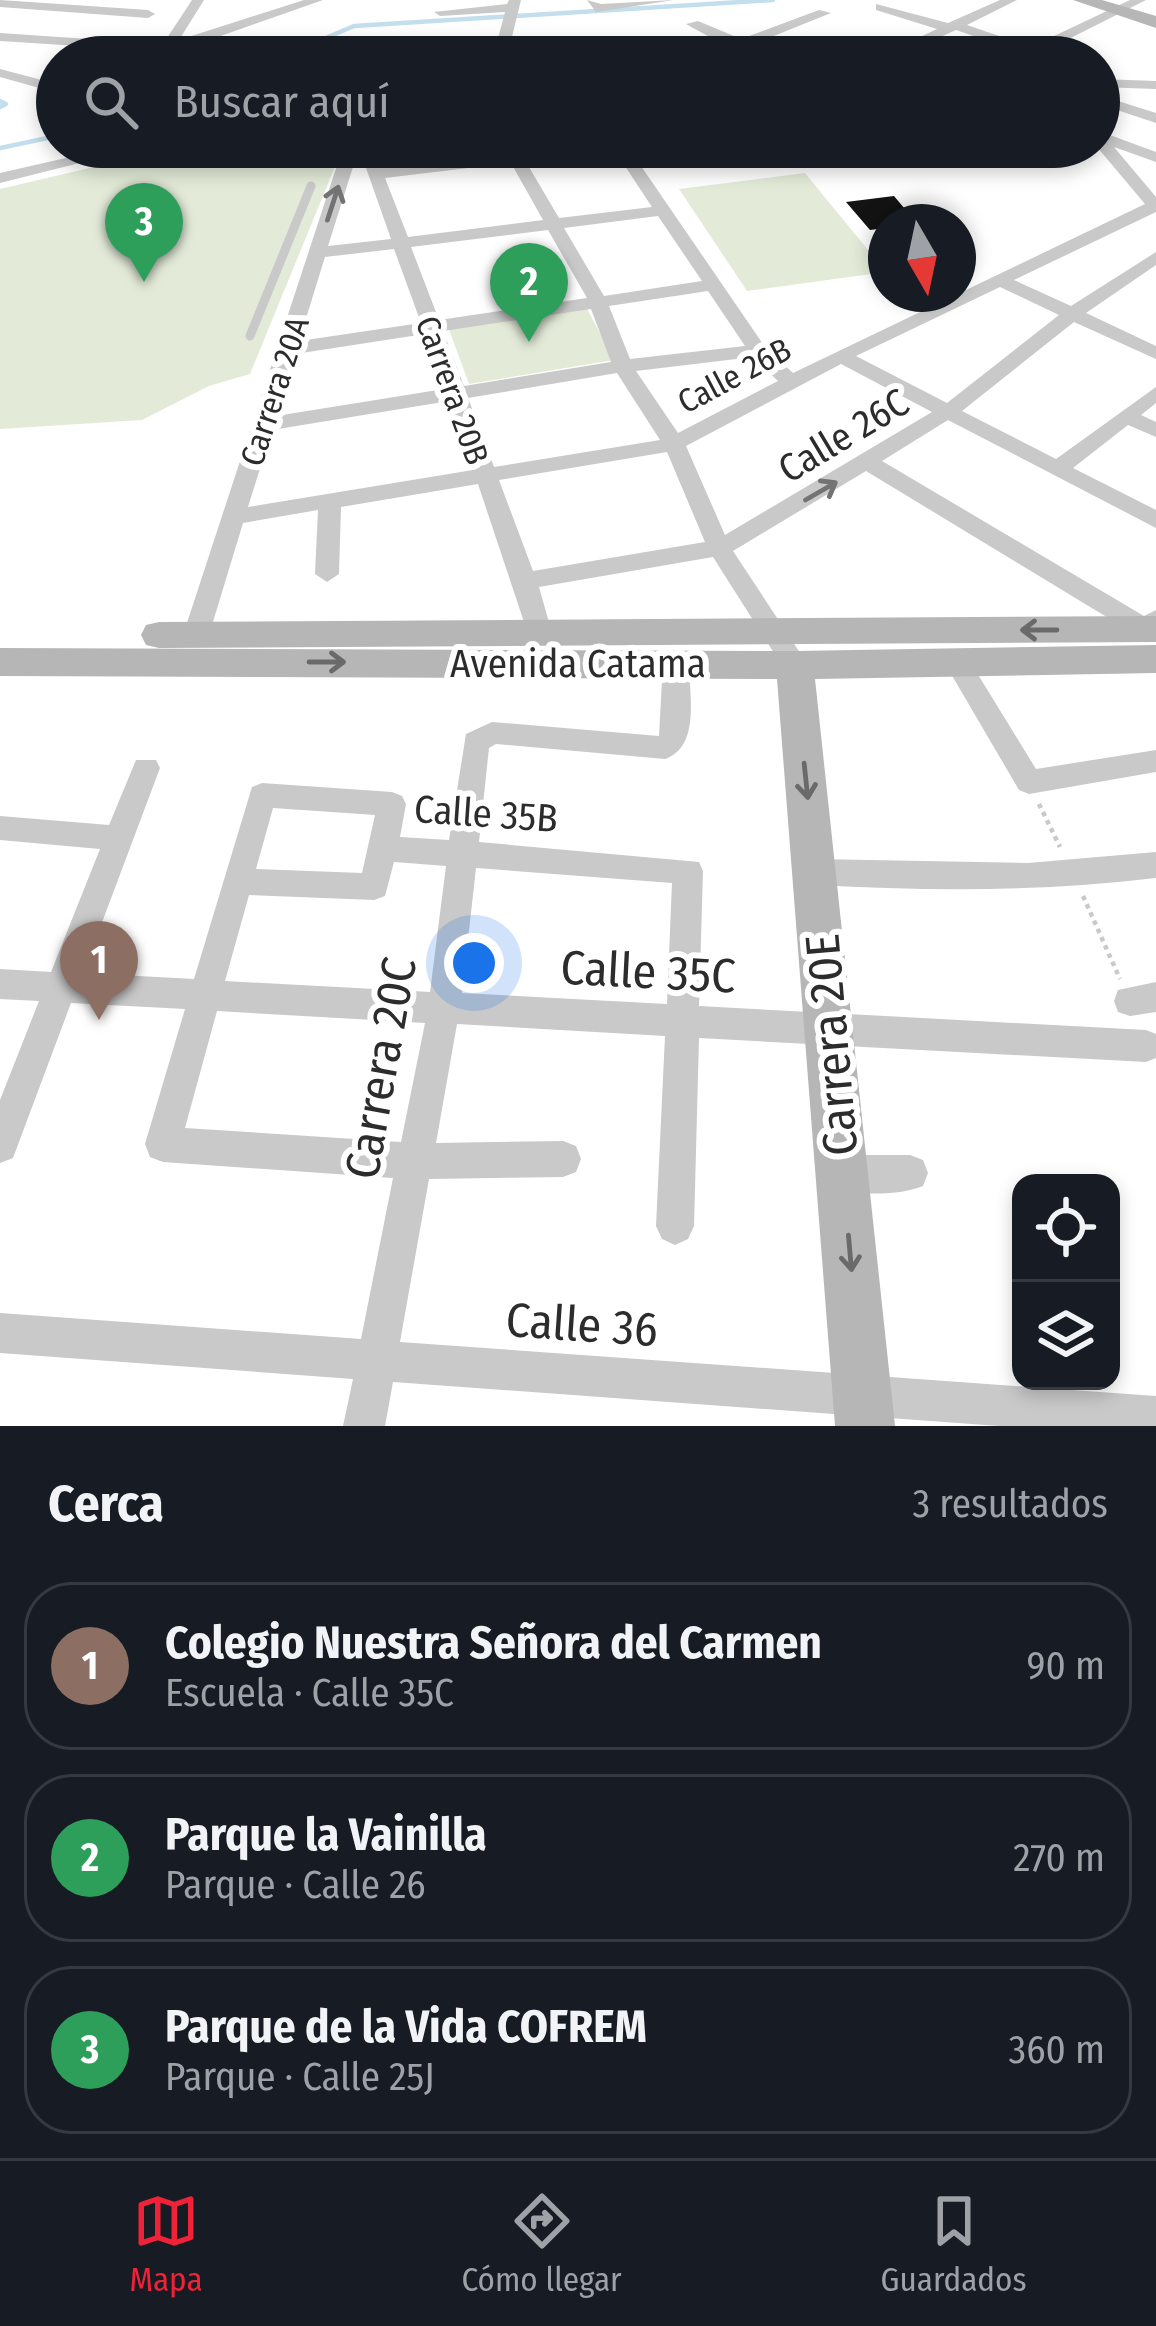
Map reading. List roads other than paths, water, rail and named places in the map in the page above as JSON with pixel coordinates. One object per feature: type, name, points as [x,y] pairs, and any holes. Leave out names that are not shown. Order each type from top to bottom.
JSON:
[{"type":"main road","points":[[1082,0],[1156,22]]},
{"type":"main road","name":"Avenida Catama","points":[[0,636],[539,633],[957,662],[1154,644]]},
{"type":"main road","name":"Avenida Catama","points":[[0,662],[676,662],[783,648],[1154,644]]},
{"type":"main road","name":"Carrera 20E","points":[[783,648],[815,872],[864,1411]]},
{"type":"street","points":[[174,36],[198,0]]},
{"type":"street","points":[[211,36],[317,0]]},
{"type":"street","points":[[933,36],[1010,0]]},
{"type":"street","points":[[1066,36],[1140,0]]},
{"type":"street","points":[[10,2],[148,14]]},
{"type":"street","points":[[593,3],[666,2]]},
{"type":"street","points":[[881,7],[978,36]]},
{"type":"street","points":[[440,12],[513,10]]},
{"type":"street","points":[[762,36],[824,13]]},
{"type":"street","points":[[692,24],[721,36]]},
{"type":"street","points":[[0,37],[36,40]]},
{"type":"street","points":[[1124,84],[1156,64]]},
{"type":"street","points":[[0,73],[36,83]]},
{"type":"street","points":[[1120,84],[1156,85]]},
{"type":"street","points":[[1120,106],[1156,118]]},
{"type":"street","points":[[1120,145],[1156,157]]},
{"type":"street","points":[[1120,165],[1152,207]]},
{"type":"street","points":[[0,178],[44,168]]},
{"type":"street","name":"Carrera 20A","points":[[196,635],[344,168]]},
{"type":"street","name":"Carrera 20B","points":[[374,168],[525,581],[539,633]]},
{"type":"street","points":[[376,174],[413,168]]},
{"type":"street","points":[[522,168],[596,300],[623,366],[674,444],[719,548],[783,648]]},
{"type":"street","points":[[632,168],[758,351],[791,382]]},
{"type":"street","name":"Calle 26B","points":[[233,517],[674,444],[841,356],[1152,207]]},
{"type":"street","points":[[319,247],[400,242],[664,210]]},
{"type":"street","name":"Calle 26C","points":[[525,581],[719,548],[869,463],[949,411],[1072,314],[1156,257]]},
{"type":"street","points":[[997,279],[1156,352]]},
{"type":"street","points":[[287,349],[714,285]]},
{"type":"street","points":[[263,425],[623,366],[758,351]]},
{"type":"street","points":[[841,356],[1156,520]]},
{"type":"street","points":[[1059,468],[1156,393]]},
{"type":"street","points":[[1127,416],[1156,430]]},
{"type":"street","points":[[869,463],[1154,644]]},
{"type":"street","points":[[327,574],[330,501]]},
{"type":"street","name":"Carrera 20C","points":[[364,1426],[444,1008],[476,742],[492,733],[665,748],[675,738],[676,662]]},
{"type":"street","points":[[957,662],[1029,782],[1156,761]]},
{"type":"street","points":[[0,1143],[146,769]]},
{"type":"street","points":[[382,848],[392,804],[262,795],[163,1144],[413,1161],[562,1159]]},
{"type":"street","points":[[0,828],[119,838]]},
{"type":"street","name":"Calle 35B","points":[[238,881],[374,887],[382,848],[688,871],[686,1021]]},
{"type":"street","points":[[815,872],[977,881],[1075,877],[1156,865]]},
{"type":"street","name":"Calle 35C","points":[[0,984],[1147,1046]]},
{"type":"street","points":[[675,1226],[686,1021]]},
{"type":"street","points":[[842,1173],[910,1173]]},
{"type":"street","name":"Calle 36","points":[[0,1333],[376,1360],[864,1411],[1156,1417]]},
{"type":"lane","points":[[250,336],[311,186]]},
{"type":"lane","points":[[289,247],[319,247]]},
{"type":"waterway","points":[[330,36],[354,26],[773,0]]},
{"type":"waterway","points":[[0,101],[6,104],[0,107]]},
{"type":"waterway","points":[[0,148],[36,140]]},
{"type":"place","name":"Parque de la Vida COFREM","points":[[144,282]]},
{"type":"place","name":"Parque la Vainilla","points":[[529,342]]},
{"type":"place","name":"Colegio Nuestra Señora del Carmen","points":[[99,1020]]}]
